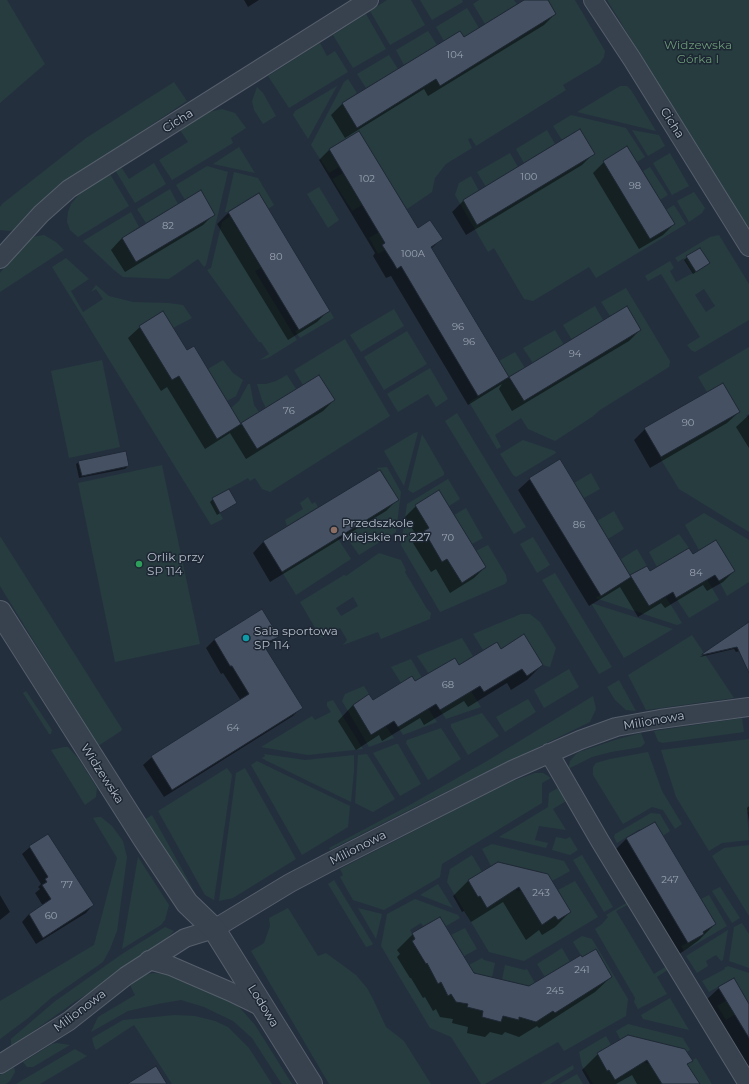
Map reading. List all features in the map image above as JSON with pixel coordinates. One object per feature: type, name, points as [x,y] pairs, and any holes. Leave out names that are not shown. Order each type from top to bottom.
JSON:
[{"type":"street","name":"Cicha","points":[[0,259],[41,214],[69,189],[369,0]]},
{"type":"street","name":"Cicha","points":[[593,0],[749,247]]},
{"type":"street","name":"Widzewska","points":[[0,612],[109,784],[187,903],[214,929]]},
{"type":"street","name":"Milionowa","points":[[0,1064],[69,1021],[126,976],[185,938],[214,929],[290,883],[328,863],[549,753],[599,733],[630,724],[676,716],[749,707]]},
{"type":"street","points":[[549,753],[600,841],[748,1084]]},
{"type":"street","name":"Lodowa","points":[[214,929],[311,1084]]},
{"type":"street","points":[[149,960],[171,966],[264,1008]]},
{"type":"green space","points":[[0,0],[7,0],[45,64],[0,103]]},
{"type":"green space","points":[[387,0],[411,0],[425,25],[390,45],[370,11]]},
{"type":"green space","points":[[420,0],[462,0],[463,2],[432,20]]},
{"type":"green space","points":[[479,0],[514,0],[517,4],[485,24],[473,4]]},
{"type":"green space","points":[[548,0],[575,0],[605,51],[604,57],[600,63],[563,85],[566,90],[476,146],[471,138],[468,139],[472,148],[446,164],[435,178],[432,192],[407,209],[397,193],[390,196],[369,147],[359,131],[329,149],[339,167],[329,173],[311,145],[344,82],[348,79],[357,93],[342,103],[357,127],[436,79],[440,86],[556,14]]},
{"type":"green space","name":"Widzewska Górka I","points":[[607,0],[749,0],[749,232]]},
{"type":"green space","points":[[467,8],[479,28],[464,37],[460,31],[444,41],[436,27]]},
{"type":"green space","points":[[366,14],[386,49],[353,68],[333,35]]},
{"type":"green space","points":[[428,31],[437,45],[404,65],[396,50]]},
{"type":"green space","points":[[320,43],[327,56],[335,51],[348,72],[289,108],[268,76]]},
{"type":"green space","points":[[389,55],[398,69],[366,88],[357,74]]},
{"type":"green space","points":[[174,82],[187,101],[54,190],[14,230],[0,230],[0,207],[2,204],[86,138]]},
{"type":"green space","points":[[337,86],[308,139],[293,115],[295,111]]},
{"type":"green space","points":[[620,86],[627,86],[631,90],[656,131],[577,112]]},
{"type":"green space","points":[[257,87],[263,93],[276,116],[263,124],[254,110],[252,101]]},
{"type":"green space","points":[[222,109],[235,113],[246,128],[231,138],[233,143],[172,180],[159,160],[188,142],[180,130],[209,112]]},
{"type":"green space","points":[[571,115],[626,128],[645,157],[637,162],[627,146],[603,161],[650,239],[675,224],[666,210],[674,205],[686,224],[596,278],[589,267],[533,301],[524,299],[494,248],[488,252],[455,195],[459,183],[471,176],[479,191],[463,201],[478,225],[594,154],[580,129],[562,140],[553,126]]},
{"type":"green space","points":[[547,130],[555,144],[524,163],[516,149]]},
{"type":"green space","points":[[632,130],[659,135],[665,146],[648,156]]},
{"type":"green space","points":[[239,147],[255,173],[213,164]]},
{"type":"green space","points":[[510,153],[518,167],[486,187],[477,172]]},
{"type":"green space","points":[[670,153],[689,186],[672,195],[653,163]]},
{"type":"green space","points":[[154,163],[166,184],[135,203],[115,170],[121,167],[129,179]]},
{"type":"green space","points":[[207,166],[228,172],[206,265],[204,267],[198,259],[169,279],[123,277],[83,241],[131,212],[139,227],[122,238],[136,262],[215,215],[201,190],[185,200],[176,185]]},
{"type":"green space","points":[[650,167],[668,195],[660,200],[643,171]]},
{"type":"green space","points":[[234,172],[258,178],[274,205],[268,209],[258,193],[225,212]]},
{"type":"green space","points":[[343,173],[362,205],[352,211],[332,179]]},
{"type":"green space","points":[[110,174],[129,206],[78,237],[70,230],[67,222],[71,204],[81,192]]},
{"type":"green space","points":[[319,187],[339,220],[328,228],[307,194]]},
{"type":"green space","points":[[170,189],[178,204],[146,223],[137,209]]},
{"type":"green space","points":[[694,192],[705,208],[702,213],[689,222],[677,201]]},
{"type":"green space","points":[[230,216],[237,229],[244,225],[248,232],[242,236],[261,268],[255,271],[297,340],[268,358],[260,360],[269,354],[207,270],[211,268],[222,222]]},
{"type":"green space","points":[[402,218],[407,230],[382,245],[385,250],[378,254],[369,238]]},
{"type":"green space","points":[[44,235],[56,242],[64,250],[0,292],[0,273],[15,254],[32,237]]},
{"type":"green space","points":[[719,235],[749,284],[749,320],[695,352],[687,345],[700,337],[661,274],[648,281],[645,276],[670,261],[674,268],[670,271],[676,282],[693,273],[684,258],[678,262],[675,258],[710,237]],"holes":[[[700,248],[710,263],[696,272],[686,256]],[[704,289],[715,306],[706,312],[695,295]]]},
{"type":"green space","points":[[66,258],[89,279],[71,291],[83,312],[103,299],[96,289],[91,292],[96,285],[109,296],[133,302],[183,305],[192,318],[173,328],[163,311],[139,326],[172,380],[179,376],[217,438],[241,424],[231,408],[239,401],[248,384],[250,384],[254,405],[259,412],[335,400],[319,375],[303,385],[294,370],[345,339],[390,416],[270,492],[262,489],[255,478],[250,481],[248,478],[212,498],[223,519],[211,525],[52,267]]},
{"type":"green space","points":[[626,288],[670,361],[669,367],[600,410],[592,417],[555,441],[528,429],[521,418],[495,435],[501,447],[497,449],[469,402],[509,377],[524,401],[641,330],[627,307],[610,316],[601,302]]},
{"type":"green space","points":[[595,306],[603,320],[572,340],[563,325]]},
{"type":"green space","points":[[394,309],[404,326],[361,352],[350,335]]},
{"type":"green space","points":[[330,311],[334,318],[300,338],[295,331]]},
{"type":"green space","points":[[555,330],[564,345],[533,363],[523,348]]},
{"type":"green space","points":[[407,331],[427,364],[384,390],[364,357]]},
{"type":"green space","points":[[749,347],[749,414],[746,415],[749,420],[749,532],[679,489],[660,458],[740,412],[723,383],[707,392],[698,377]]},
{"type":"green space","points":[[515,352],[525,368],[509,377],[499,361]]},
{"type":"green space","points":[[102,360],[120,447],[69,458],[51,371]]},
{"type":"green space","points":[[223,360],[233,373],[243,380],[236,396],[227,401],[208,369]]},
{"type":"green space","points":[[430,368],[448,399],[436,407],[428,394],[398,412],[387,394]]},
{"type":"green space","points":[[287,375],[296,389],[266,408],[257,384],[266,384],[276,381]]},
{"type":"green space","points":[[457,413],[526,527],[514,534],[445,421]]},
{"type":"green space","points":[[418,432],[404,486],[384,451]]},
{"type":"green space","points":[[422,434],[444,472],[444,475],[413,493],[408,490]]},
{"type":"green space","points":[[523,440],[555,451],[556,453],[516,477],[513,475],[500,454]]},
{"type":"green space","name":"Orlik przy SP 114","points":[[162,465],[200,644],[115,662],[78,483]]},
{"type":"green space","points":[[387,467],[401,492],[396,532],[359,555],[344,534],[398,500],[381,470],[379,471],[377,468]]},
{"type":"green space","points":[[591,473],[600,489],[584,498],[574,483]]},
{"type":"green space","points":[[448,479],[460,499],[449,506],[439,490],[415,505],[435,525],[424,532],[442,562],[452,556],[452,567],[462,582],[486,568],[476,551],[488,545],[506,575],[507,581],[505,584],[440,612],[401,545],[407,504]]},
{"type":"green space","points":[[308,497],[312,504],[315,502],[318,507],[287,526],[285,520],[303,509],[300,503]]},
{"type":"green space","points":[[466,508],[483,538],[472,544],[454,515]]},
{"type":"green space","points":[[614,511],[624,529],[608,539],[597,521]]},
{"type":"green space","points":[[704,513],[749,540],[749,582],[727,596],[719,581],[735,571],[716,540],[699,550],[685,525]]},
{"type":"green space","points":[[679,534],[689,548],[657,567],[649,552]]},
{"type":"green space","points":[[0,536],[122,729],[98,746],[0,586]]},
{"type":"green space","points":[[337,537],[351,559],[296,595],[282,572]]},
{"type":"green space","points":[[533,537],[550,565],[537,573],[520,544]]},
{"type":"green space","points":[[637,549],[647,566],[630,576],[621,559]]},
{"type":"green space","points":[[379,553],[401,560],[406,570],[405,572],[427,609],[431,613],[430,619],[381,639],[378,632],[343,645],[347,640],[340,628],[321,638],[300,602],[344,575],[346,576]],"holes":[[[353,597],[358,606],[341,616],[336,608]]]},
{"type":"green space","points":[[555,573],[612,667],[599,674],[542,580]]},
{"type":"green space","points":[[631,577],[649,606],[666,597],[682,623],[677,625],[595,598]]},
{"type":"green space","points":[[707,579],[719,600],[689,618],[676,598]]},
{"type":"green space","points":[[591,603],[673,629],[624,658]]},
{"type":"green space","points":[[521,614],[530,614],[540,622],[556,648],[550,667],[543,665],[524,635],[501,649],[497,642],[483,650],[473,634]]},
{"type":"green space","points":[[692,635],[734,698],[646,710],[628,675]]},
{"type":"green space","points":[[462,638],[473,656],[459,665],[429,674],[417,656]]},
{"type":"green space","points":[[411,659],[422,678],[416,682],[412,676],[401,683],[391,667]]},
{"type":"green space","points":[[569,669],[579,687],[544,708],[534,690]]},
{"type":"green space","points":[[619,680],[636,711],[626,710],[615,700],[607,687]]},
{"type":"green space","points":[[364,686],[369,694],[353,705],[371,735],[386,726],[394,738],[369,747],[342,701],[345,694]]},
{"type":"green space","points":[[26,691],[52,730],[51,734],[49,734],[23,693]]},
{"type":"green space","points":[[471,691],[481,707],[446,719],[440,710]]},
{"type":"green space","points":[[593,696],[596,709],[590,722],[330,850],[329,848],[408,806],[487,761]]},
{"type":"green space","points":[[528,699],[536,712],[505,732],[496,717]]},
{"type":"green space","points":[[333,700],[363,749],[308,755],[261,747],[312,716],[315,720],[331,712],[327,706],[327,702]]},
{"type":"green space","points":[[428,708],[437,722],[403,735],[398,727]]},
{"type":"green space","points":[[482,713],[499,736],[468,755],[451,727],[451,724]]},
{"type":"green space","points":[[742,718],[744,732],[662,743],[658,741],[654,731]]},
{"type":"green space","points":[[441,728],[461,759],[428,780],[406,743],[407,740]]},
{"type":"green space","points":[[641,733],[645,743],[641,747],[592,757],[568,769],[570,761],[579,752]]},
{"type":"green space","points":[[749,739],[749,812],[747,812],[749,840],[722,843],[709,851],[676,797],[661,750]]},
{"type":"green space","points":[[398,744],[421,784],[400,796],[373,753]]},
{"type":"green space","points":[[68,747],[78,758],[97,788],[96,797],[85,805],[51,750]]},
{"type":"green space","points":[[648,752],[662,791],[682,824],[675,829],[663,810],[652,807],[623,824],[593,775],[593,767],[596,763]]},
{"type":"green space","points":[[264,754],[305,760],[354,755],[351,802],[265,760],[262,758],[265,756]]},
{"type":"green space","points":[[367,754],[395,799],[373,812],[355,803],[358,755]]},
{"type":"green space","points":[[257,761],[350,806],[348,827],[302,855],[251,765]]},
{"type":"green space","points":[[227,768],[232,775],[214,900],[205,895],[158,811]]},
{"type":"green space","points":[[245,768],[296,859],[233,898],[219,901],[236,773]]},
{"type":"green space","points":[[535,773],[543,773],[551,778],[542,783],[542,803],[442,864],[440,877],[384,910],[353,900],[340,877],[343,875],[340,869],[513,781]]},
{"type":"green space","points":[[558,788],[566,801],[553,809],[566,830],[539,826],[535,840],[548,843],[546,848],[499,837],[548,807],[549,793]]},
{"type":"green space","points":[[651,813],[660,814],[670,831],[663,836],[655,822],[617,843],[614,837],[615,834]]},
{"type":"green space","points":[[152,815],[193,889],[176,868],[143,821]]},
{"type":"green space","points":[[101,817],[112,826],[123,841],[127,857],[117,931],[110,949],[103,962],[51,998],[27,1019],[0,1039],[0,1001],[94,945],[117,858],[93,818]]},
{"type":"green space","points":[[556,837],[566,839],[570,837],[578,850],[570,855],[552,850]]},
{"type":"green space","points":[[492,844],[564,861],[570,871],[552,881],[548,874],[499,862],[491,866],[482,849]]},
{"type":"green space","points":[[749,845],[749,916],[712,856],[724,848]]},
{"type":"green space","points":[[472,855],[482,872],[468,880],[478,897],[480,896],[487,907],[515,890],[521,891],[542,925],[555,916],[558,920],[571,912],[558,890],[575,881],[598,917],[524,961],[489,952],[447,882],[450,869]]},
{"type":"green space","points":[[582,855],[613,907],[604,912],[573,860]]},
{"type":"green space","points":[[138,857],[169,905],[165,920],[161,925],[122,949]]},
{"type":"green space","points":[[334,880],[373,944],[372,945],[366,947],[328,884]]},
{"type":"green space","points":[[438,884],[453,908],[420,895]]},
{"type":"green space","points":[[720,887],[740,918],[732,923],[712,891]]},
{"type":"green space","points":[[709,895],[727,926],[684,951],[681,946],[703,935],[702,933],[716,924],[701,899]]},
{"type":"green space","points":[[415,899],[458,915],[460,918],[446,926],[440,917],[423,926],[421,923],[410,930],[415,939],[412,941],[425,964],[429,961],[438,984],[441,982],[448,996],[451,994],[456,1002],[468,1004],[467,1007],[483,1011],[482,1017],[501,1022],[503,1016],[518,1020],[519,1017],[553,1011],[555,1013],[612,977],[596,949],[582,957],[573,942],[582,936],[592,939],[628,999],[626,1016],[564,1051],[558,1042],[485,1084],[481,1084],[451,1037],[430,1028],[381,946],[387,914]]},
{"type":"green space","points":[[628,902],[629,904],[616,911],[654,974],[667,966],[669,969],[657,977],[667,994],[638,1009],[634,1002],[635,998],[595,929],[608,917],[606,915]]},
{"type":"green space","points":[[288,908],[318,956],[326,953],[356,975],[367,988],[386,1027],[404,1041],[431,1084],[329,1084],[251,951],[264,943],[270,926],[269,918]]},
{"type":"green space","points":[[358,908],[382,914],[376,939]]},
{"type":"green space","points":[[742,923],[749,934],[749,968],[729,961],[734,927]]},
{"type":"green space","points":[[165,927],[174,931],[161,944],[11,1047],[11,1039],[54,1002],[122,954]]},
{"type":"green space","points":[[465,928],[477,949],[464,956],[451,935]]},
{"type":"green space","points":[[728,930],[723,960],[721,961],[716,955],[706,961],[708,966],[697,973],[686,956]]},
{"type":"green space","points":[[562,948],[570,962],[545,977],[537,964]]},
{"type":"green space","points":[[482,958],[495,963],[492,978],[474,973],[469,965]]},
{"type":"green space","points":[[505,965],[525,970],[527,969],[535,983],[529,986],[502,980]]},
{"type":"green space","points":[[728,966],[749,973],[749,1006],[726,1020],[717,1006],[741,991],[734,978],[709,992],[702,981]]},
{"type":"green space","points":[[153,973],[166,974],[182,979],[232,1002],[240,1008],[255,1025],[292,1084],[281,1083],[252,1038],[233,1021],[204,1007],[181,1000],[128,1011],[91,1032],[98,1017],[135,995],[129,983],[140,976]]},
{"type":"green space","points":[[670,998],[689,1030],[643,1019],[641,1015]]},
{"type":"green space","points":[[175,1015],[195,1016],[215,1021],[228,1027],[249,1048],[272,1084],[172,1084],[134,1025],[96,1050],[94,1046],[92,1038],[123,1020]]},
{"type":"green space","points":[[628,1024],[683,1038],[690,1050],[682,1055],[620,1039],[616,1031]]},
{"type":"green space","points":[[606,1036],[611,1045],[597,1054],[615,1080],[643,1062],[650,1064],[662,1084],[593,1084],[582,1066],[579,1052]]},
{"type":"green space","points":[[57,1043],[70,1045],[33,1067],[27,1067],[23,1062],[52,1044]]},
{"type":"green space","points":[[75,1049],[87,1056],[40,1084],[16,1084]]},
{"type":"green space","points":[[696,1058],[712,1084],[699,1084],[687,1064]]},
{"type":"green space","points":[[573,1065],[574,1069],[550,1084],[541,1084]]},
{"type":"green space","points":[[14,1067],[15,1072],[10,1081],[6,1084],[0,1084],[0,1075]]},
{"type":"green space","points":[[577,1074],[583,1084],[560,1084]]},
{"type":"building","points":[[524,0],[548,0],[556,14],[440,86],[436,79],[357,128],[342,103],[460,31],[464,37]]},
{"type":"building","points":[[580,129],[595,154],[477,225],[463,200]]},
{"type":"building","points":[[359,131],[418,228],[430,220],[443,239],[431,247],[509,377],[478,396],[401,266],[397,269],[382,245],[385,243],[329,149]]},
{"type":"building","points":[[627,146],[675,224],[650,239],[603,161]]},
{"type":"building","points":[[201,190],[215,215],[136,262],[122,238]]},
{"type":"building","points":[[259,193],[330,311],[299,330],[228,212]]},
{"type":"building","points":[[700,248],[710,263],[696,272],[686,256]]},
{"type":"building","points":[[627,306],[641,330],[524,401],[509,377]]},
{"type":"building","points":[[163,311],[187,350],[194,346],[241,424],[217,439],[179,376],[172,380],[139,326]]},
{"type":"building","points":[[319,375],[335,400],[257,449],[241,423]]},
{"type":"building","points":[[723,383],[740,412],[661,457],[644,428]]},
{"type":"building","points":[[126,451],[129,466],[82,476],[78,461]]},
{"type":"building","points":[[560,459],[631,577],[601,596],[529,478]]},
{"type":"building","points":[[380,470],[399,500],[282,572],[263,541]]},
{"type":"building","points":[[229,489],[237,503],[220,513],[212,498]]},
{"type":"building","points":[[439,490],[486,567],[462,583],[447,559],[442,562],[424,531],[429,528],[415,505]]},
{"type":"building","points":[[716,540],[735,571],[719,581],[715,575],[676,598],[673,592],[649,606],[630,575],[647,566],[650,571],[689,548],[693,554]]},
{"type":"building","points":[[262,609],[279,637],[263,644],[303,708],[172,790],[151,756],[249,694],[214,639]]},
{"type":"building","points":[[749,622],[749,673],[737,647],[702,655],[702,654]]},
{"type":"building","points":[[524,634],[543,665],[527,676],[522,669],[484,692],[480,686],[440,710],[436,704],[398,727],[394,721],[371,735],[353,705],[369,694],[373,700],[412,676],[415,681],[455,658],[459,665],[497,642],[501,649]]},
{"type":"building","points":[[655,822],[716,924],[703,932],[704,934],[688,943],[626,838]]},
{"type":"building","points":[[48,834],[94,905],[43,938],[29,914],[51,899],[42,885],[47,882],[45,879],[48,877],[29,846]]},
{"type":"building","points":[[498,862],[548,874],[571,912],[558,920],[555,916],[542,925],[519,887],[487,908],[480,896],[478,897],[468,880]]},
{"type":"building","points":[[440,917],[474,973],[529,986],[581,955],[582,957],[596,949],[612,977],[555,1013],[553,1011],[536,1022],[519,1017],[519,1020],[503,1016],[501,1022],[482,1017],[483,1011],[467,1007],[468,1004],[456,1002],[451,994],[448,996],[441,982],[438,984],[427,963],[426,964],[412,941],[415,939],[412,933]]},
{"type":"building","points":[[734,978],[749,1004],[749,1038],[718,987]]},
{"type":"building","points":[[628,1035],[685,1049],[693,1061],[687,1064],[700,1084],[662,1084],[647,1060],[615,1080],[609,1070],[607,1071],[597,1053]]},
{"type":"building","points":[[156,1066],[167,1084],[127,1084]]},
{"type":"place","name":"Przedszkole Miejskie nr 227","points":[[334,530]]},
{"type":"place","name":"Orlik przy SP 114","points":[[139,564]]},
{"type":"place","name":"Sala sportowa SP 114","points":[[246,638]]}]
